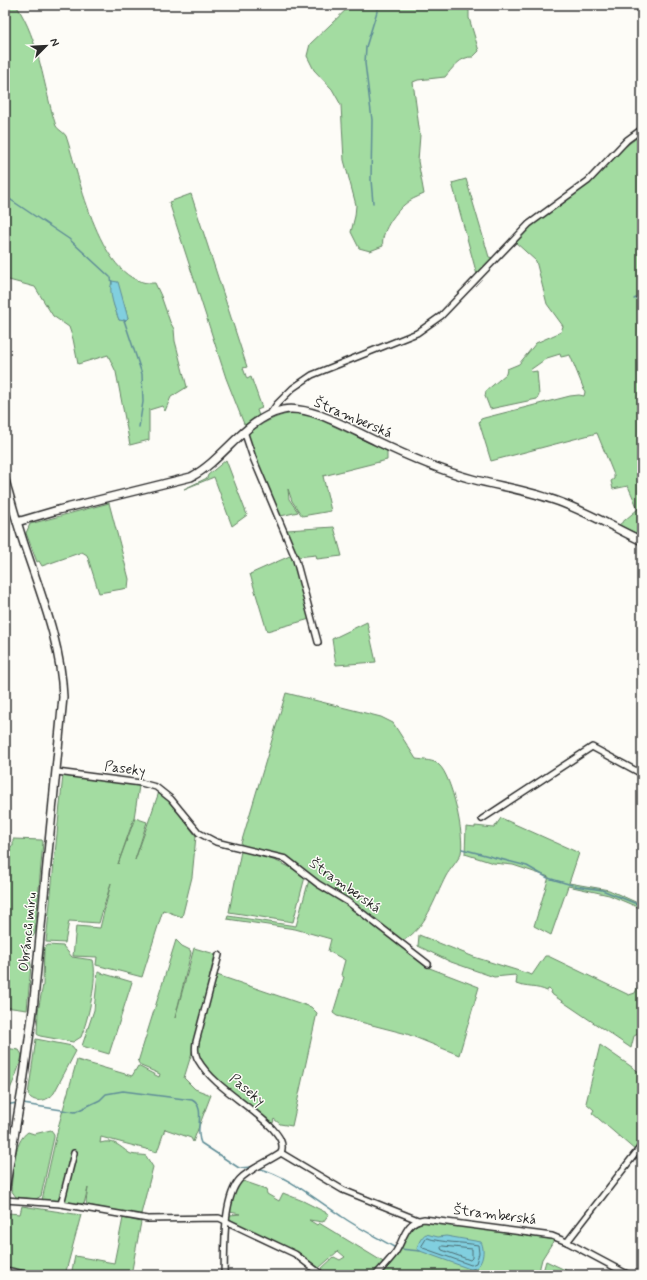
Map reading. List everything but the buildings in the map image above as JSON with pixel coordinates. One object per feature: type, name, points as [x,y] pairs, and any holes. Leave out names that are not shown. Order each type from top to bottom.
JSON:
[{"type":"main road","name":"Štramberská","points":[[17,522],[58,510],[191,477],[210,465],[244,431],[270,414],[284,409],[309,412],[393,450],[460,475],[552,499],[642,541]]},
{"type":"main road","name":"Obránců míru","points":[[5,480],[17,522],[55,637],[62,676],[62,708],[57,772],[33,1010],[22,1090],[5,1190]]},
{"type":"street","points":[[270,414],[277,404],[293,388],[312,375],[417,334],[441,316],[529,224],[588,181],[627,140],[642,129]]},
{"type":"street","points":[[244,431],[253,458],[296,560],[318,642]]},
{"type":"street","points":[[482,820],[592,747],[642,774]]},
{"type":"street","name":"Paseky","points":[[57,772],[141,783],[156,787],[171,799],[199,833],[216,842],[238,848]]},
{"type":"street","name":"Štramberská","points":[[238,848],[286,859],[318,884],[348,902],[428,964]]},
{"type":"street","name":"Paseky","points":[[219,955],[196,1042],[196,1056],[202,1065],[219,1082],[272,1128],[281,1142],[281,1152]]},
{"type":"street","points":[[567,1242],[642,1145]]},
{"type":"street","points":[[224,1275],[226,1222],[234,1187],[242,1177],[281,1152]]},
{"type":"street","name":"Štramberská","points":[[281,1152],[343,1190],[418,1220],[433,1220],[477,1227],[527,1232],[567,1242],[630,1275]]},
{"type":"street","points":[[61,1204],[74,1153]]},
{"type":"street","points":[[5,1200],[61,1204],[148,1219],[219,1218],[295,1254],[322,1275]]},
{"type":"street","points":[[376,1275],[394,1254],[407,1229],[418,1220]]},
{"type":"street","points":[[5,1270],[29,1275]]},
{"type":"green space","points":[[5,5],[16,5],[31,33],[56,126],[66,136],[85,201],[106,249],[120,267],[136,280],[155,283],[174,329],[175,341],[187,387],[171,397],[165,411],[162,406],[149,410],[149,440],[130,445],[116,372],[108,355],[78,364],[69,327],[53,316],[35,287],[5,279]],"holes":[[[111,286],[123,301],[128,318],[119,320],[114,305]]]},
{"type":"green space","points":[[351,5],[469,5],[469,18],[479,51],[473,57],[468,57],[460,61],[445,77],[418,80],[413,82],[420,135],[418,161],[424,194],[408,202],[400,209],[386,229],[383,246],[370,251],[359,248],[351,232],[356,205],[344,160],[341,105],[332,89],[314,70],[307,56],[310,44]]},
{"type":"green space","points":[[642,134],[642,536],[619,525],[638,509],[628,486],[613,489],[611,481],[614,479],[614,475],[597,433],[491,461],[479,422],[484,418],[570,396],[584,396],[585,392],[570,355],[561,357],[560,354],[547,358],[530,370],[531,372],[537,371],[539,395],[537,399],[490,409],[485,396],[486,391],[506,374],[507,369],[519,364],[536,343],[561,332],[563,326],[547,304],[536,261],[514,241],[525,229],[587,185],[618,152]]},
{"type":"green space","points":[[466,179],[489,257],[493,258],[477,275],[452,183]]},
{"type":"green space","points":[[191,194],[247,367],[243,368],[247,379],[251,377],[262,408],[257,410],[259,416],[246,425],[244,424],[226,378],[169,202]]},
{"type":"green space","points":[[292,413],[310,415],[387,451],[387,460],[323,476],[331,511],[302,516],[292,501],[288,489],[289,499],[298,512],[281,516],[259,467],[248,434],[269,420]]},
{"type":"green space","points":[[226,460],[247,515],[232,526],[214,477],[184,489],[207,478],[208,475]]},
{"type":"green space","points":[[109,503],[129,579],[128,588],[99,593],[87,555],[82,552],[42,566],[39,561],[37,562],[26,533],[30,524]]},
{"type":"green space","points":[[334,527],[342,556],[317,559],[316,555],[297,557],[287,530]]},
{"type":"green space","points":[[292,555],[310,619],[267,631],[250,574]]},
{"type":"green space","points":[[367,622],[376,662],[336,665],[332,639]]},
{"type":"green space","points":[[286,693],[381,717],[393,723],[416,759],[435,762],[444,771],[453,793],[459,821],[462,845],[461,853],[446,876],[423,921],[410,936],[402,941],[341,895],[319,882],[287,857],[240,847]]},
{"type":"green space","points":[[63,775],[138,784],[139,786],[134,818],[118,864],[135,818],[147,822],[135,860],[159,792],[171,803],[196,836],[192,877],[182,917],[163,910],[142,977],[96,965],[97,957],[73,956],[76,926],[100,928],[111,883],[99,923],[69,921],[65,943],[46,942]]},
{"type":"green space","points":[[501,818],[579,853],[569,883],[609,890],[642,905],[642,909],[609,895],[568,886],[551,935],[534,926],[549,877],[513,865],[493,863],[465,854],[466,827],[475,828],[475,826],[494,828]]},
{"type":"green space","points":[[13,839],[42,840],[43,842],[35,933],[26,947],[31,965],[27,1010],[5,1007],[5,847],[13,846]]},
{"type":"green space","points":[[241,851],[283,864],[305,877],[293,922],[229,912]]},
{"type":"green space","points":[[309,880],[338,897],[427,967],[479,987],[459,1055],[407,1034],[337,1016],[333,1013],[344,977],[341,975],[345,960],[328,951],[331,939],[295,929],[227,919],[228,916],[296,926]]},
{"type":"green space","points":[[419,935],[474,957],[532,975],[545,956],[548,956],[629,995],[635,993],[642,978],[642,1032],[634,1036],[631,1048],[550,993],[551,990],[548,989],[547,991],[516,984],[517,978],[515,975],[494,977],[451,962],[418,946]]},
{"type":"green space","points":[[176,940],[182,946],[190,950],[191,953],[175,1018],[194,948],[215,954],[193,1049],[184,1078],[195,1089],[211,1095],[193,1142],[191,1138],[165,1129],[157,1152],[101,1137],[100,1143],[113,1143],[131,1154],[146,1156],[153,1167],[141,1214],[139,1215],[87,1205],[86,1201],[88,1188],[84,1204],[65,1202],[68,1182],[61,1202],[42,1200],[59,1124],[77,1060],[132,1076],[138,1066],[159,1077],[160,1074],[141,1066],[138,1062]]},
{"type":"green space","points":[[48,945],[63,946],[72,957],[93,960],[93,988],[87,1020],[81,1037],[73,1042],[40,1036],[37,1034],[38,1011],[43,985],[44,948]]},
{"type":"green space","points":[[98,972],[132,982],[109,1054],[82,1046],[94,1010]]},
{"type":"green space","points":[[214,974],[311,1007],[317,1013],[292,1126],[280,1124],[274,1119],[273,1123],[268,1120],[228,1089],[217,1079],[201,1060],[198,1052],[199,1036]]},
{"type":"green space","points":[[36,1039],[72,1046],[76,1051],[54,1093],[45,1100],[34,1100],[28,1095]]},
{"type":"green space","points":[[600,1045],[642,1074],[642,1143],[636,1151],[592,1113],[594,1110],[586,1103]]},
{"type":"green space","points":[[5,1048],[19,1050],[22,1055],[16,1076],[7,1094],[5,1094]]},
{"type":"green space","points":[[51,1130],[54,1137],[41,1196],[36,1199],[16,1197],[11,1190],[13,1167],[19,1143],[28,1132],[34,1134]]},
{"type":"green space","points":[[243,1181],[266,1189],[267,1194],[279,1201],[283,1193],[329,1214],[323,1222],[309,1220],[317,1225],[319,1223],[385,1263],[373,1275],[328,1275],[321,1269],[334,1257],[340,1260],[345,1257],[338,1251],[319,1268],[299,1253],[265,1239],[228,1218],[230,1215],[240,1214],[230,1212],[236,1187]]},
{"type":"green space","points":[[22,1206],[81,1215],[65,1275],[49,1275],[5,1268],[5,1228],[8,1213],[20,1214]]},
{"type":"green space","points":[[123,1218],[141,1222],[131,1275],[71,1275],[75,1256],[114,1263]]},
{"type":"green space","points":[[426,1221],[515,1232],[554,1240],[542,1259],[538,1275],[379,1275],[396,1256],[411,1229],[420,1222]]},
{"type":"green space","points":[[546,1261],[576,1275],[542,1275]]},
{"type":"water","points":[[112,281],[118,282],[128,318],[125,321],[119,320],[114,306],[111,296]]},
{"type":"water","points":[[426,1234],[438,1237],[446,1236],[481,1242],[483,1250],[482,1259],[477,1266],[470,1269],[420,1251],[417,1249],[418,1244]]},
{"type":"waterway","points":[[373,203],[371,180],[372,120],[365,63],[366,47],[379,5]]},
{"type":"waterway","points":[[5,196],[69,239],[110,277]]},
{"type":"waterway","points":[[111,278],[112,284]]},
{"type":"waterway","points":[[634,299],[642,295]]},
{"type":"waterway","points":[[124,320],[142,374],[143,402],[139,427]]},
{"type":"waterway","points":[[462,849],[527,866],[548,878],[572,885]]},
{"type":"waterway","points":[[575,886],[602,890],[642,906]]},
{"type":"waterway","points":[[23,1104],[75,1112],[100,1100],[106,1094],[123,1091],[192,1100],[199,1108],[199,1137],[201,1143],[239,1168],[252,1167]]},
{"type":"waterway","points":[[5,1105],[17,1103]]},
{"type":"waterway","points":[[258,1168],[291,1182],[347,1220],[394,1247]]},
{"type":"waterway","points":[[400,1249],[420,1251]]},
{"type":"waterway","points":[[473,1269],[483,1275]]}]
